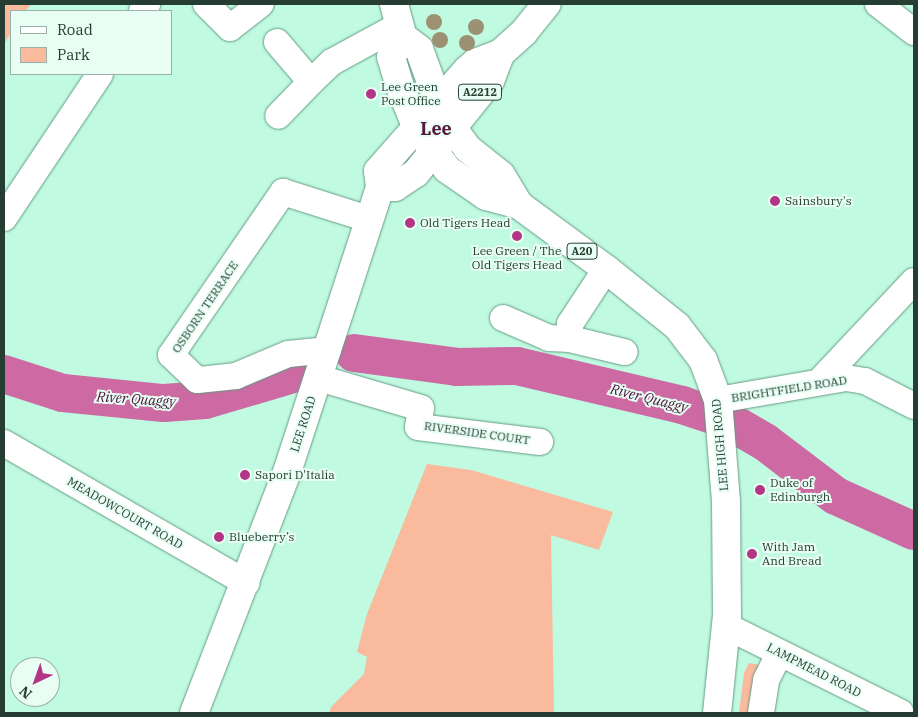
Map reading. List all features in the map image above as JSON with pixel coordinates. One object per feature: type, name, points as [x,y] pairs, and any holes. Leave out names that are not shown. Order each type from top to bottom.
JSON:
[{"type":"main road","name":"A2212","points":[[438,101],[475,63],[501,52],[524,32],[547,4]]},
{"type":"main road","name":"A20","points":[[399,22],[419,49],[438,101],[452,128]]},
{"type":"main road","name":"A20","points":[[399,22],[391,57],[416,126]]},
{"type":"main road","name":"A2212","points":[[452,128],[490,80],[501,52]]},
{"type":"main road","name":"LEE ROAD","points":[[194,713],[246,583],[317,384],[368,219],[380,187],[378,171],[438,101]]},
{"type":"main road","name":"LEE HIGH ROAD","points":[[416,126],[432,153],[447,169],[486,196],[519,205],[606,269],[660,311],[692,344],[703,360],[718,400],[727,556],[726,626],[717,713]]},
{"type":"main road","name":"LEE HIGH ROAD","points":[[452,128],[467,148],[501,175],[519,205]]},
{"type":"main road","points":[[380,187],[395,187],[409,178],[452,128]]},
{"type":"street","points":[[206,4],[230,28],[261,4]]},
{"type":"street","points":[[878,4],[914,32]]},
{"type":"street","points":[[278,116],[332,62],[399,22]]},
{"type":"street","points":[[277,42],[311,82]]},
{"type":"street","points":[[4,218],[99,75]]},
{"type":"street","name":"OSBORN TERRACE","points":[[328,350],[288,354],[236,376],[197,380],[171,355],[283,192],[368,219]]},
{"type":"street","points":[[570,339],[570,324],[606,269]]},
{"type":"street","points":[[820,382],[914,281]]},
{"type":"street","points":[[503,318],[548,338],[570,339],[624,352]]},
{"type":"street","name":"BRIGHTFIELD ROAD","points":[[718,400],[846,378],[865,381],[914,406]]},
{"type":"street","name":"RIVERSIDE COURT","points":[[317,384],[421,408],[418,426],[540,442]]},
{"type":"street","name":"MEADOWCOURT ROAD","points":[[4,443],[246,583]]},
{"type":"street","name":"LAMPMEAD ROAD","points":[[726,626],[901,713]]},
{"type":"street","points":[[761,713],[766,680],[780,653]]},
{"type":"green space","points":[[4,4],[31,4],[27,10],[10,10],[10,35],[4,44]]},
{"type":"green space","points":[[427,464],[471,470],[613,512],[599,550],[551,535],[554,713],[329,713],[331,707],[364,674],[367,657],[357,652],[367,614]]},
{"type":"green space","points":[[749,663],[760,665],[751,713],[739,713],[744,673]]},
{"type":"waterway","name":"River Quaggy","points":[[354,353],[457,367],[517,366],[682,405],[727,420],[765,442],[836,496],[914,531]]},
{"type":"waterway","points":[[375,370],[382,357]]},
{"type":"waterway","name":"River Quaggy","points":[[4,374],[63,393],[164,403],[205,400],[297,373]]},
{"type":"place","name":"Lee Green Post Office","points":[[371,94]]},
{"type":"place","name":"Sainsbury's","points":[[775,201]]},
{"type":"place","name":"Old Tigers Head","points":[[410,223]]},
{"type":"place","name":"Lee Green / The Old Tigers Head","points":[[517,236]]},
{"type":"place","name":"Sapori D'Italia","points":[[245,475]]},
{"type":"place","name":"Duke of Edinburgh","points":[[760,490]]},
{"type":"place","name":"Blueberry’s","points":[[219,537]]},
{"type":"place","name":"With Jam And Bread","points":[[752,554]]},
{"type":"district","name":"Lee","points":[[436,129]]}]
